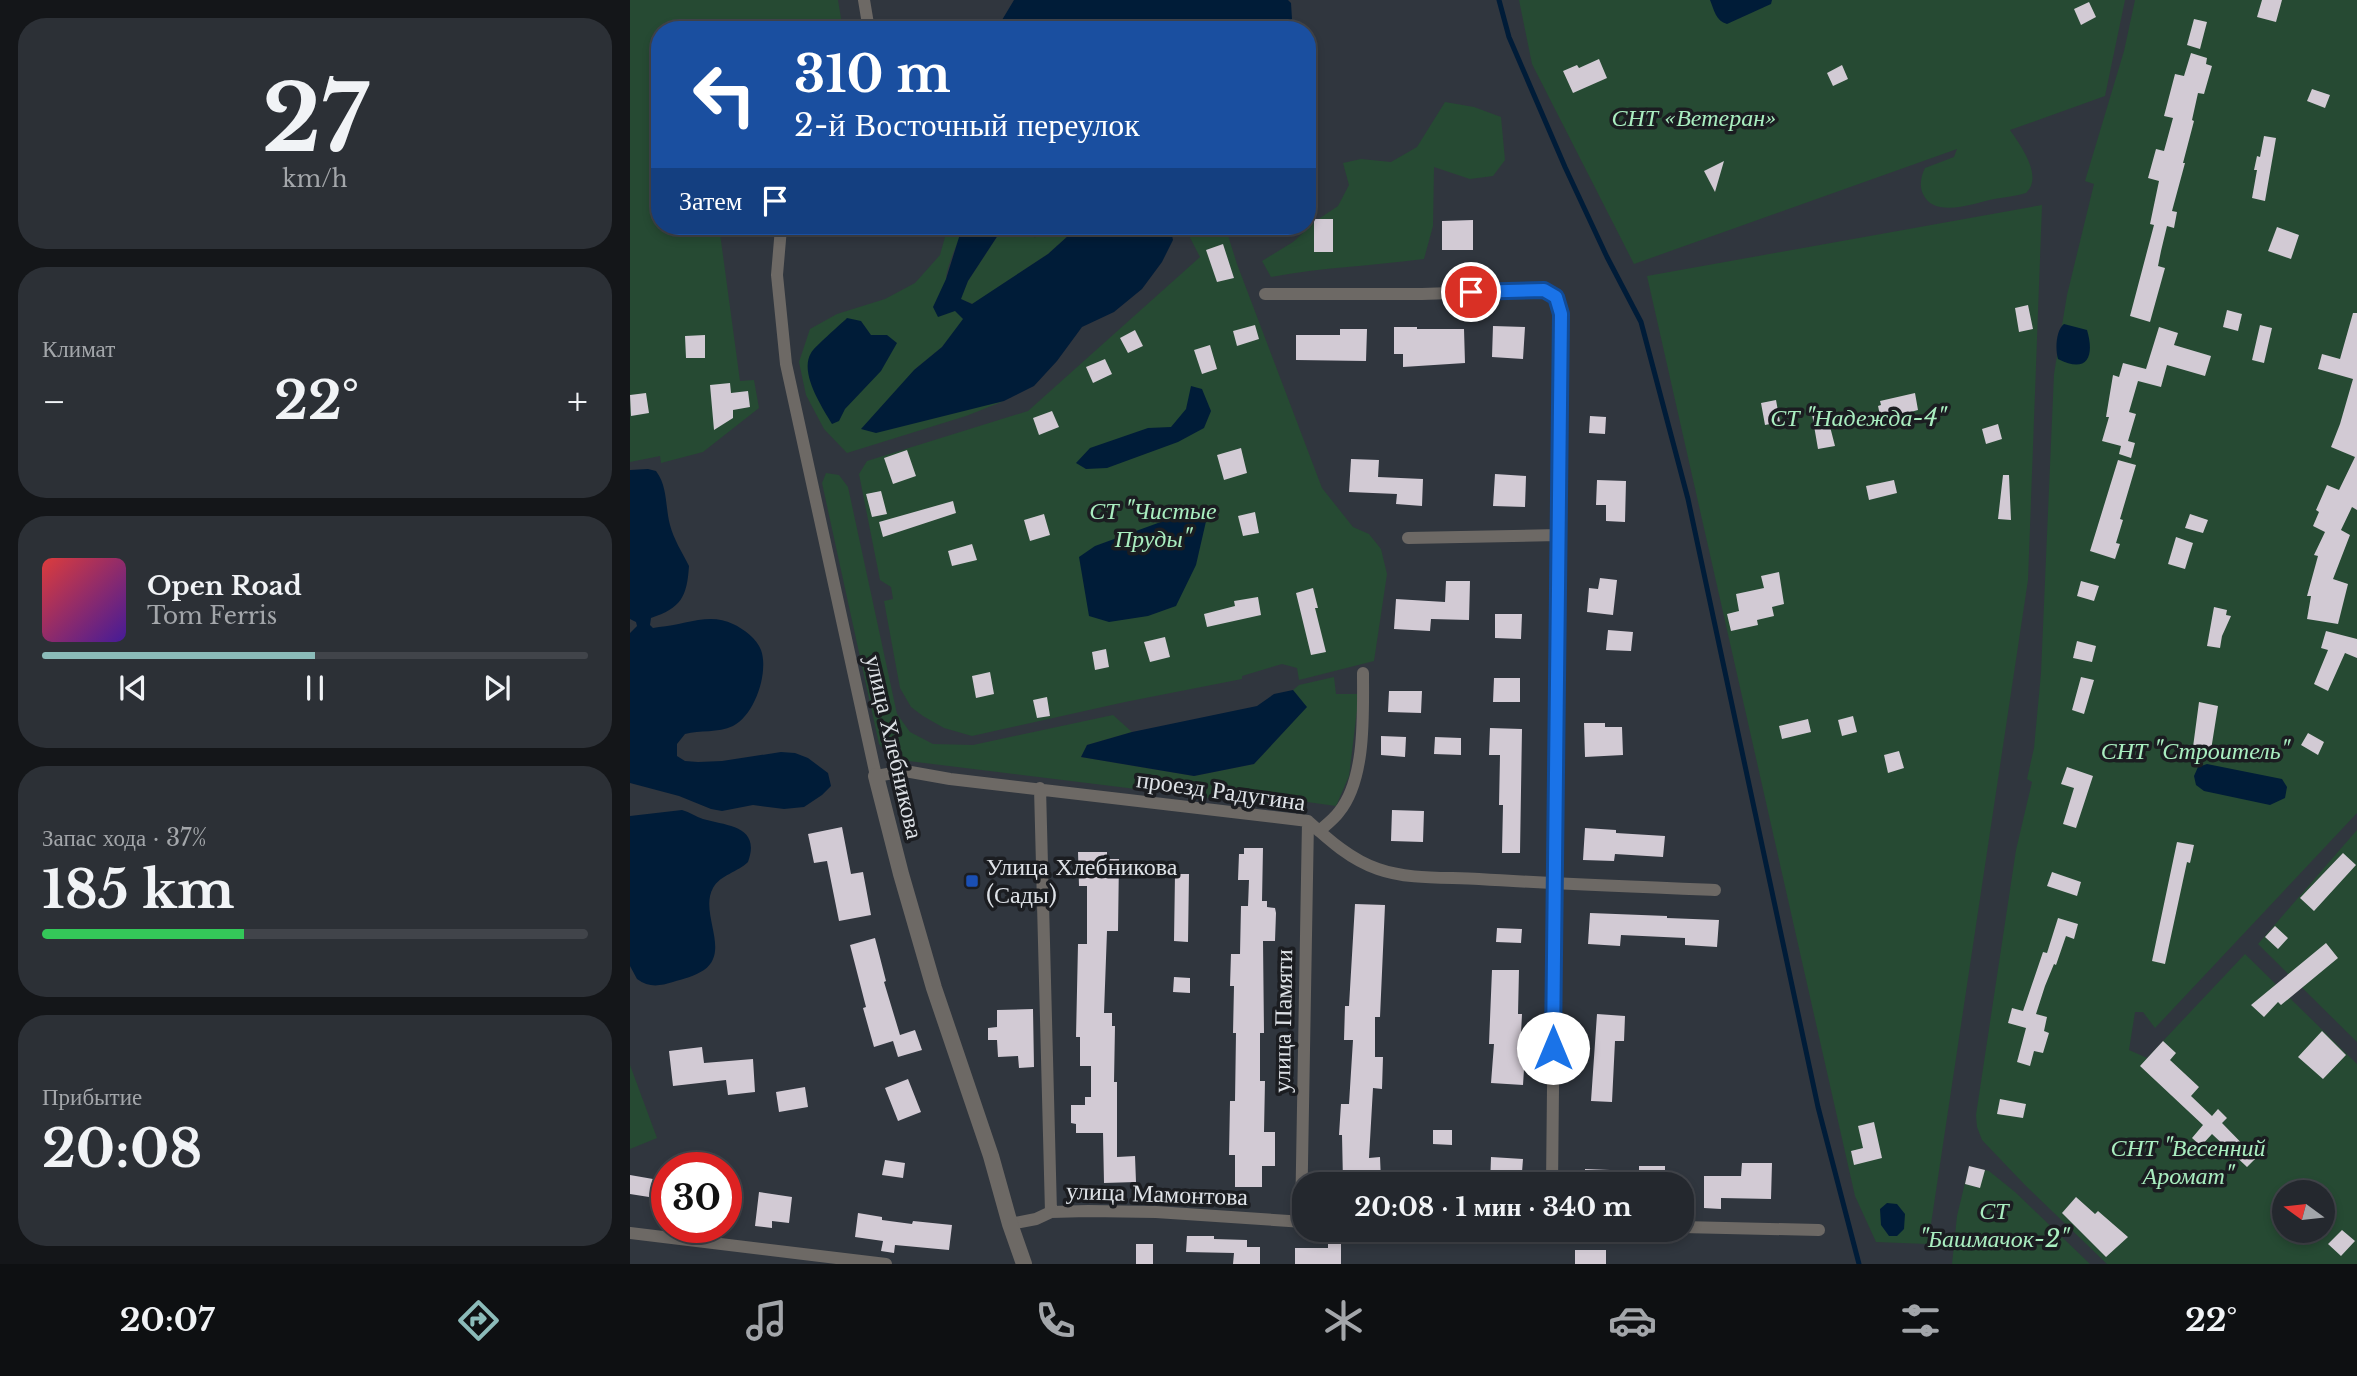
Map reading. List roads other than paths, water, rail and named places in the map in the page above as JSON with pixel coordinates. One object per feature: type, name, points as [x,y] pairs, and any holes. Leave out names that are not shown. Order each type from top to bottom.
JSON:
[{"type":"street","points":[[864,0],[868,21]]},
{"type":"street","name":"улица Хлебникова","points":[[781,235],[777,275],[786,364],[876,776],[934,988],[991,1156],[1020,1263]]},
{"type":"street","points":[[1265,294],[1422,294],[1544,290],[1556,297],[1561,314],[1552,1172]]},
{"type":"street","points":[[1408,538],[1558,535]]},
{"type":"street","points":[[1320,831],[1340,811],[1349,794],[1359,762],[1363,730],[1363,673]]},
{"type":"street","name":"проезд Радугина","points":[[876,776],[905,771],[950,779],[1308,821],[1361,862],[1381,870],[1414,875],[1715,890]]},
{"type":"street","points":[[1040,788],[1051,1212]]},
{"type":"street","name":"улица Памяти","points":[[1303,1172],[1308,821]]},
{"type":"street","name":"улица Мамонтова","points":[[1010,1224],[1036,1219],[1051,1212],[1156,1212],[1292,1221]]},
{"type":"street","points":[[1694,1227],[1819,1230]]},
{"type":"street","points":[[630,1233],[887,1264]]},
{"type":"water","points":[[1014,0],[1288,0],[1291,3],[1292,19],[1289,21],[1001,21]]},
{"type":"water","points":[[1710,0],[1772,0],[1771,4],[1727,24],[1718,18]]},
{"type":"water","points":[[960,235],[998,235],[968,281],[961,299],[972,304],[1048,254],[1069,235],[1172,235],[1173,240],[1162,262],[1142,289],[1114,312],[1082,327],[1034,386],[1004,401],[876,433],[861,429],[914,370],[942,347],[963,319],[955,311],[938,317],[933,307],[946,279]]},
{"type":"water","points":[[847,318],[861,321],[871,335],[887,335],[897,343],[881,371],[845,409],[839,421],[832,424],[813,390],[808,361],[813,350]]},
{"type":"water","points":[[2064,324],[2087,330],[2089,355],[2082,364],[2076,365],[2058,359],[2057,340]]},
{"type":"water","points":[[1191,386],[1202,389],[1211,411],[1204,428],[1178,442],[1107,468],[1086,469],[1076,463],[1090,448],[1148,428],[1171,427],[1186,409]]},
{"type":"water","points":[[630,470],[656,471],[663,484],[668,518],[689,566],[686,586],[680,600],[669,610],[651,618],[650,625],[653,628],[706,619],[724,621],[753,638],[763,659],[758,692],[748,713],[733,726],[721,730],[685,734],[677,744],[677,756],[685,761],[698,762],[781,752],[808,758],[828,773],[831,786],[804,807],[784,809],[753,805],[722,811],[630,783],[630,633],[637,626],[636,622],[630,619]]},
{"type":"water","points":[[1188,512],[1207,517],[1196,565],[1176,606],[1148,616],[1109,622],[1089,616],[1079,557],[1095,546]]},
{"type":"water","points":[[1293,690],[1307,707],[1254,764],[1194,776],[1081,757],[1087,745],[1132,732],[1257,706],[1274,694]]},
{"type":"water","points":[[2207,764],[2282,779],[2287,787],[2285,798],[2270,805],[2204,791],[2196,785],[2194,776],[2198,767]]},
{"type":"water","points":[[682,810],[740,830],[750,841],[751,850],[748,862],[720,880],[713,888],[709,909],[715,942],[712,962],[693,976],[650,985],[637,979],[630,966],[630,816]]},
{"type":"water","points":[[1887,1203],[1897,1204],[1905,1214],[1904,1229],[1897,1236],[1889,1236],[1881,1225],[1880,1209]]},
{"type":"waterway","points":[[1499,0],[1509,37],[1565,167],[1641,322],[1688,499],[1818,1107],[1859,1264]]},
{"type":"place","name":"Улица Хлебникова (Сады)","points":[[972,881]]},
{"type":"park label","name":"СНТ «Ветеран»","points":[[1694,118]]},
{"type":"park label","name":"СТ \"Надежда-4\"","points":[[1858,418]]},
{"type":"park label","name":"СТ \"Чистые Пруды\"","points":[[1153,525]]},
{"type":"park label","name":"СНТ \"Строитель\"","points":[[2195,751]]},
{"type":"park label","name":"СНТ \"Весенний Аромат\"","points":[[2188,1162]]},
{"type":"park label","name":"СТ \"Башмачок-2\"","points":[[1994,1225]]}]
